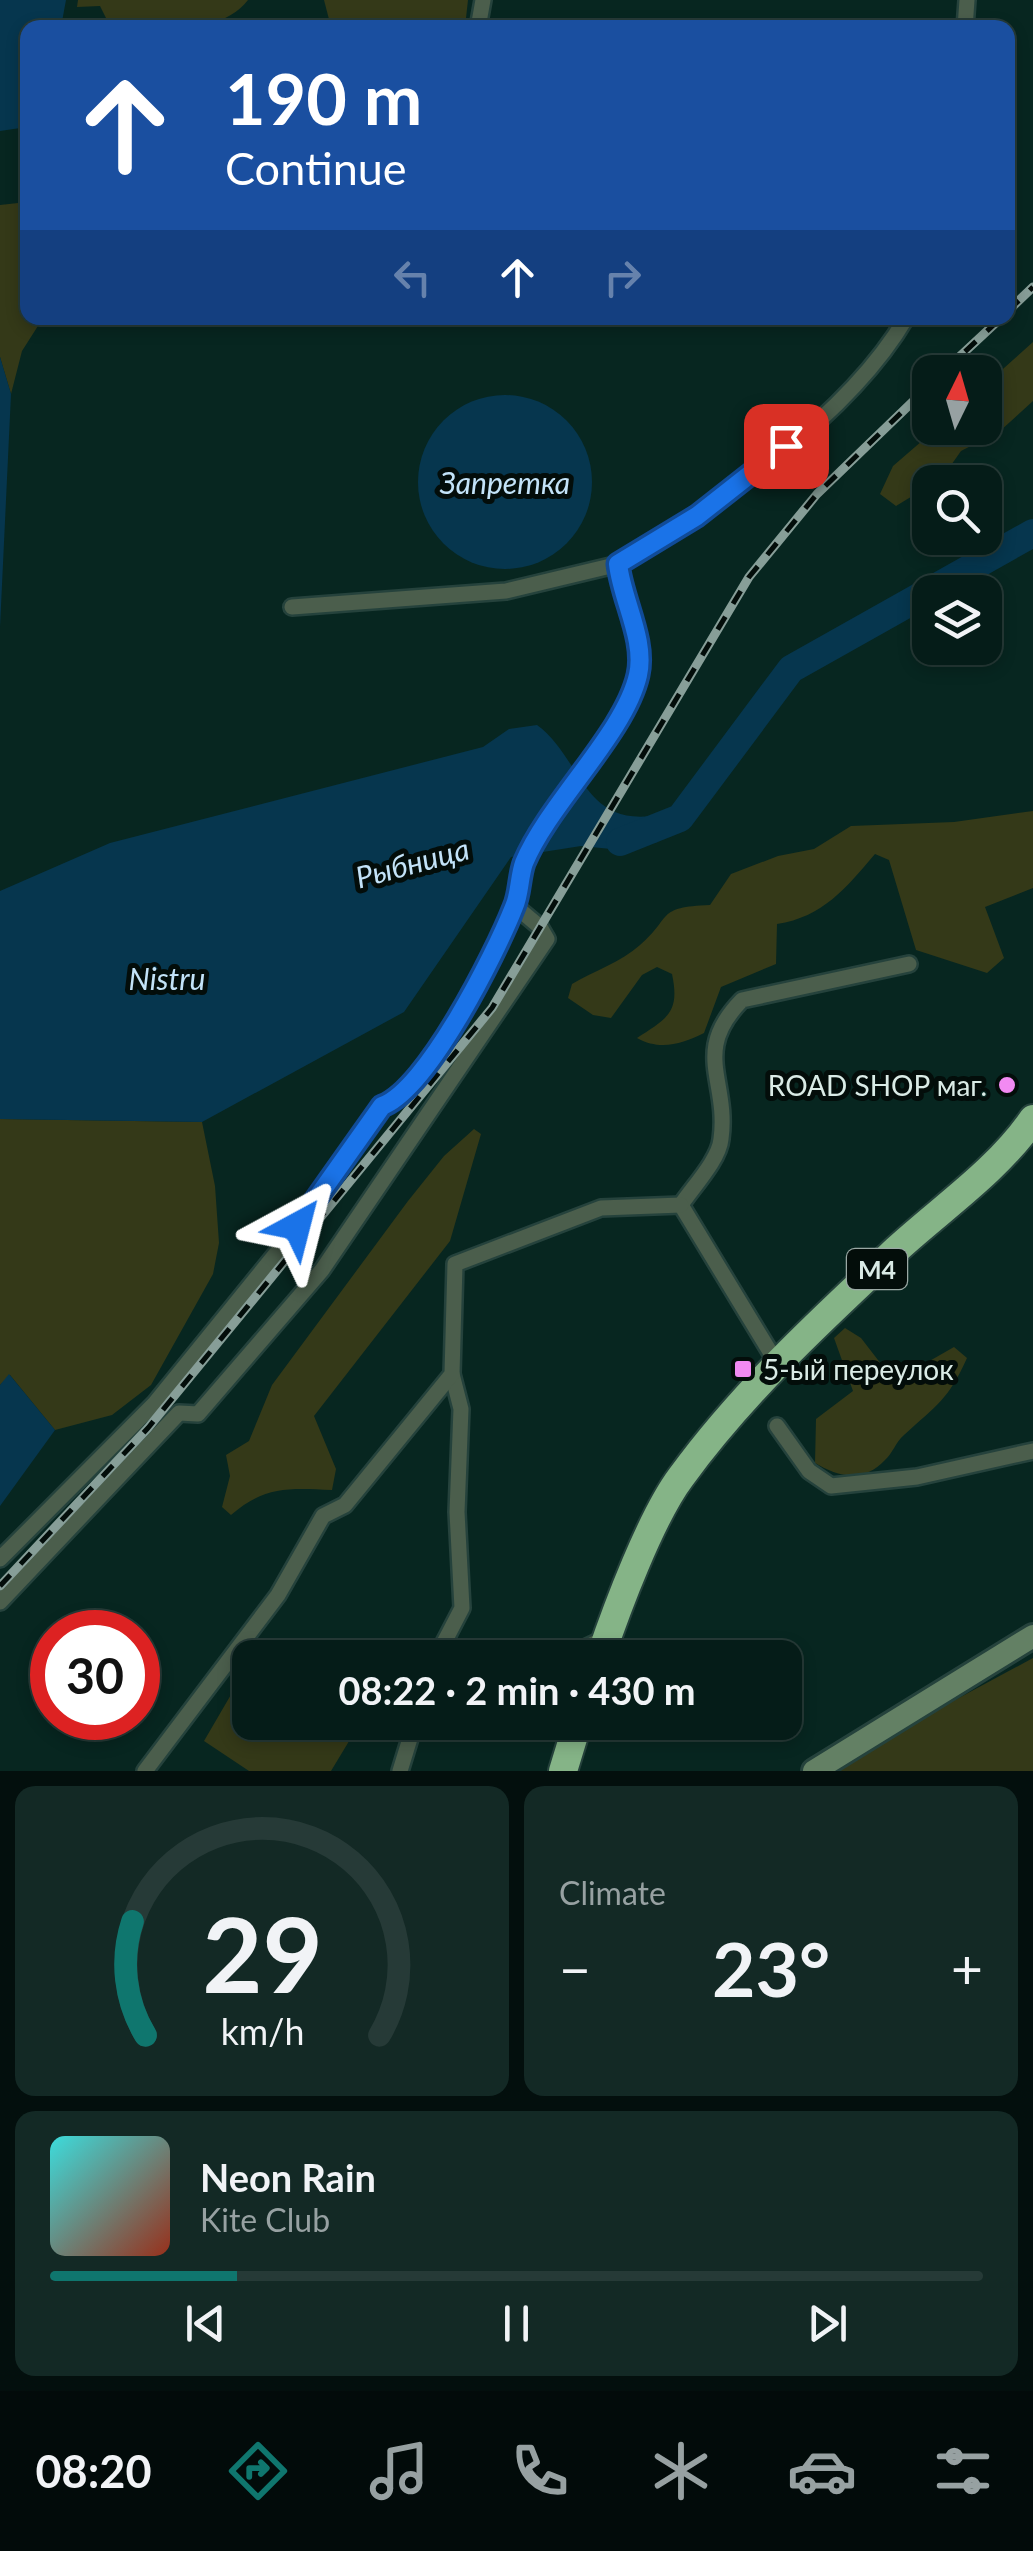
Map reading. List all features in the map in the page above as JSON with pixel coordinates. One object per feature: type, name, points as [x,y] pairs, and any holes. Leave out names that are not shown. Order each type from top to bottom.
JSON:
[{"type":"highway","name":"M4","points":[[607,1640],[678,1479],[778,1365],[904,1243],[1021,1151],[1033,1119]]},
{"type":"highway","points":[[563,1771],[572,1740]]},
{"type":"street","points":[[292,607],[506,591],[618,564],[697,516],[812,424],[863,373],[901,325]]},
{"type":"street","points":[[0,1559],[155,1402],[317,1203],[382,1106],[400,1100],[440,1049],[515,906],[524,864],[583,768],[629,703],[641,653],[622,594],[618,564]]},
{"type":"street","points":[[0,1602],[179,1414],[198,1414],[322,1270],[546,940],[540,927],[515,906]]},
{"type":"street","points":[[681,1206],[721,1142],[713,1046],[724,1018],[742,1000],[909,964]]},
{"type":"street","points":[[445,1640],[462,1608],[457,1512],[462,1409],[452,1374],[455,1264],[601,1208],[681,1206]]},
{"type":"street","points":[[681,1206],[778,1365]]},
{"type":"street","points":[[145,1771],[278,1596],[323,1516],[345,1505],[452,1374]]},
{"type":"street","points":[[777,1426],[809,1471],[831,1486],[918,1476],[1033,1451]]},
{"type":"street","points":[[814,1771],[1033,1636]]},
{"type":"street","points":[[400,1771],[409,1740]]},
{"type":"green space","points":[[78,0],[248,0],[220,20],[107,20],[100,6],[77,7]]},
{"type":"green space","points":[[324,0],[468,0],[466,20],[329,20]]},
{"type":"green space","points":[[20,203],[20,325],[39,325],[22,351],[11,394],[0,357],[0,205]]},
{"type":"green space","points":[[1033,342],[1033,401],[1002,429],[1002,370]]},
{"type":"green space","points":[[917,445],[973,445],[961,451],[951,465],[912,465],[912,496],[896,506],[880,494],[893,466]]},
{"type":"green space","points":[[1033,811],[1033,888],[985,907],[1004,958],[987,973],[916,950],[889,860],[875,854],[821,908],[777,924],[776,964],[721,987],[704,1033],[696,1037],[663,1045],[637,1038],[664,1019],[673,1006],[672,974],[657,967],[642,975],[611,1018],[593,1015],[568,998],[572,984],[633,951],[672,911],[710,905],[731,874],[778,856],[814,849],[851,826],[954,822]]},
{"type":"green space","points":[[0,1119],[202,1122],[215,1186],[219,1243],[213,1274],[151,1385],[112,1415],[55,1430],[10,1375],[0,1385]]},
{"type":"green space","points":[[474,1129],[481,1134],[450,1241],[314,1416],[336,1469],[332,1490],[278,1491],[255,1499],[231,1515],[222,1507],[230,1476],[226,1455],[249,1441],[272,1385],[408,1201],[444,1156]]},
{"type":"green space","points":[[845,1328],[861,1338],[888,1373],[912,1371],[954,1347],[967,1358],[933,1409],[877,1467],[860,1475],[833,1472],[815,1463],[816,1419],[853,1391],[834,1338]]},
{"type":"green space","points":[[1033,1658],[1033,1771],[835,1771],[881,1740]]},
{"type":"green space","points":[[232,1693],[232,1740],[350,1740],[331,1771],[249,1771],[204,1741]]},
{"type":"water","points":[[0,0],[66,0],[62,20],[20,20],[20,128],[0,131]]},
{"type":"water","points":[[0,357],[11,394],[0,627]]},
{"type":"water","name":"Запретка","points":[[505,395],[538,402],[567,420],[585,449],[592,482],[585,515],[567,544],[538,562],[505,569],[472,562],[443,544],[425,515],[418,482],[425,449],[443,420],[472,402]]},
{"type":"water","name":"Nistru","points":[[537,725],[552,738],[596,799],[610,810],[628,816],[651,816],[658,842],[621,850],[581,846],[511,857],[404,1012],[202,1122],[0,1119],[0,891],[110,843],[483,747],[509,729]]},
{"type":"water","points":[[9,1374],[55,1430],[0,1506],[0,1385]]},
{"type":"waterway","name":"Рыбница","points":[[620,842],[680,818],[791,669],[1033,533]]},
{"type":"railway","points":[[1015,304],[1033,287]]},
{"type":"railway","points":[[961,355],[993,325]]},
{"type":"railway","points":[[0,1586],[148,1428],[492,1008],[749,577],[817,494],[912,402]]},
{"type":"place","name":"ROAD SHOP маг.","points":[[1007,1085]]},
{"type":"place","name":"5-ый переулок","points":[[743,1369]]},
{"type":"route","points":[[297,1226],[317,1203],[382,1106],[400,1100],[440,1049],[515,906],[524,864],[583,768],[629,703],[641,653],[622,594],[618,564],[697,516],[786,446]]}]
